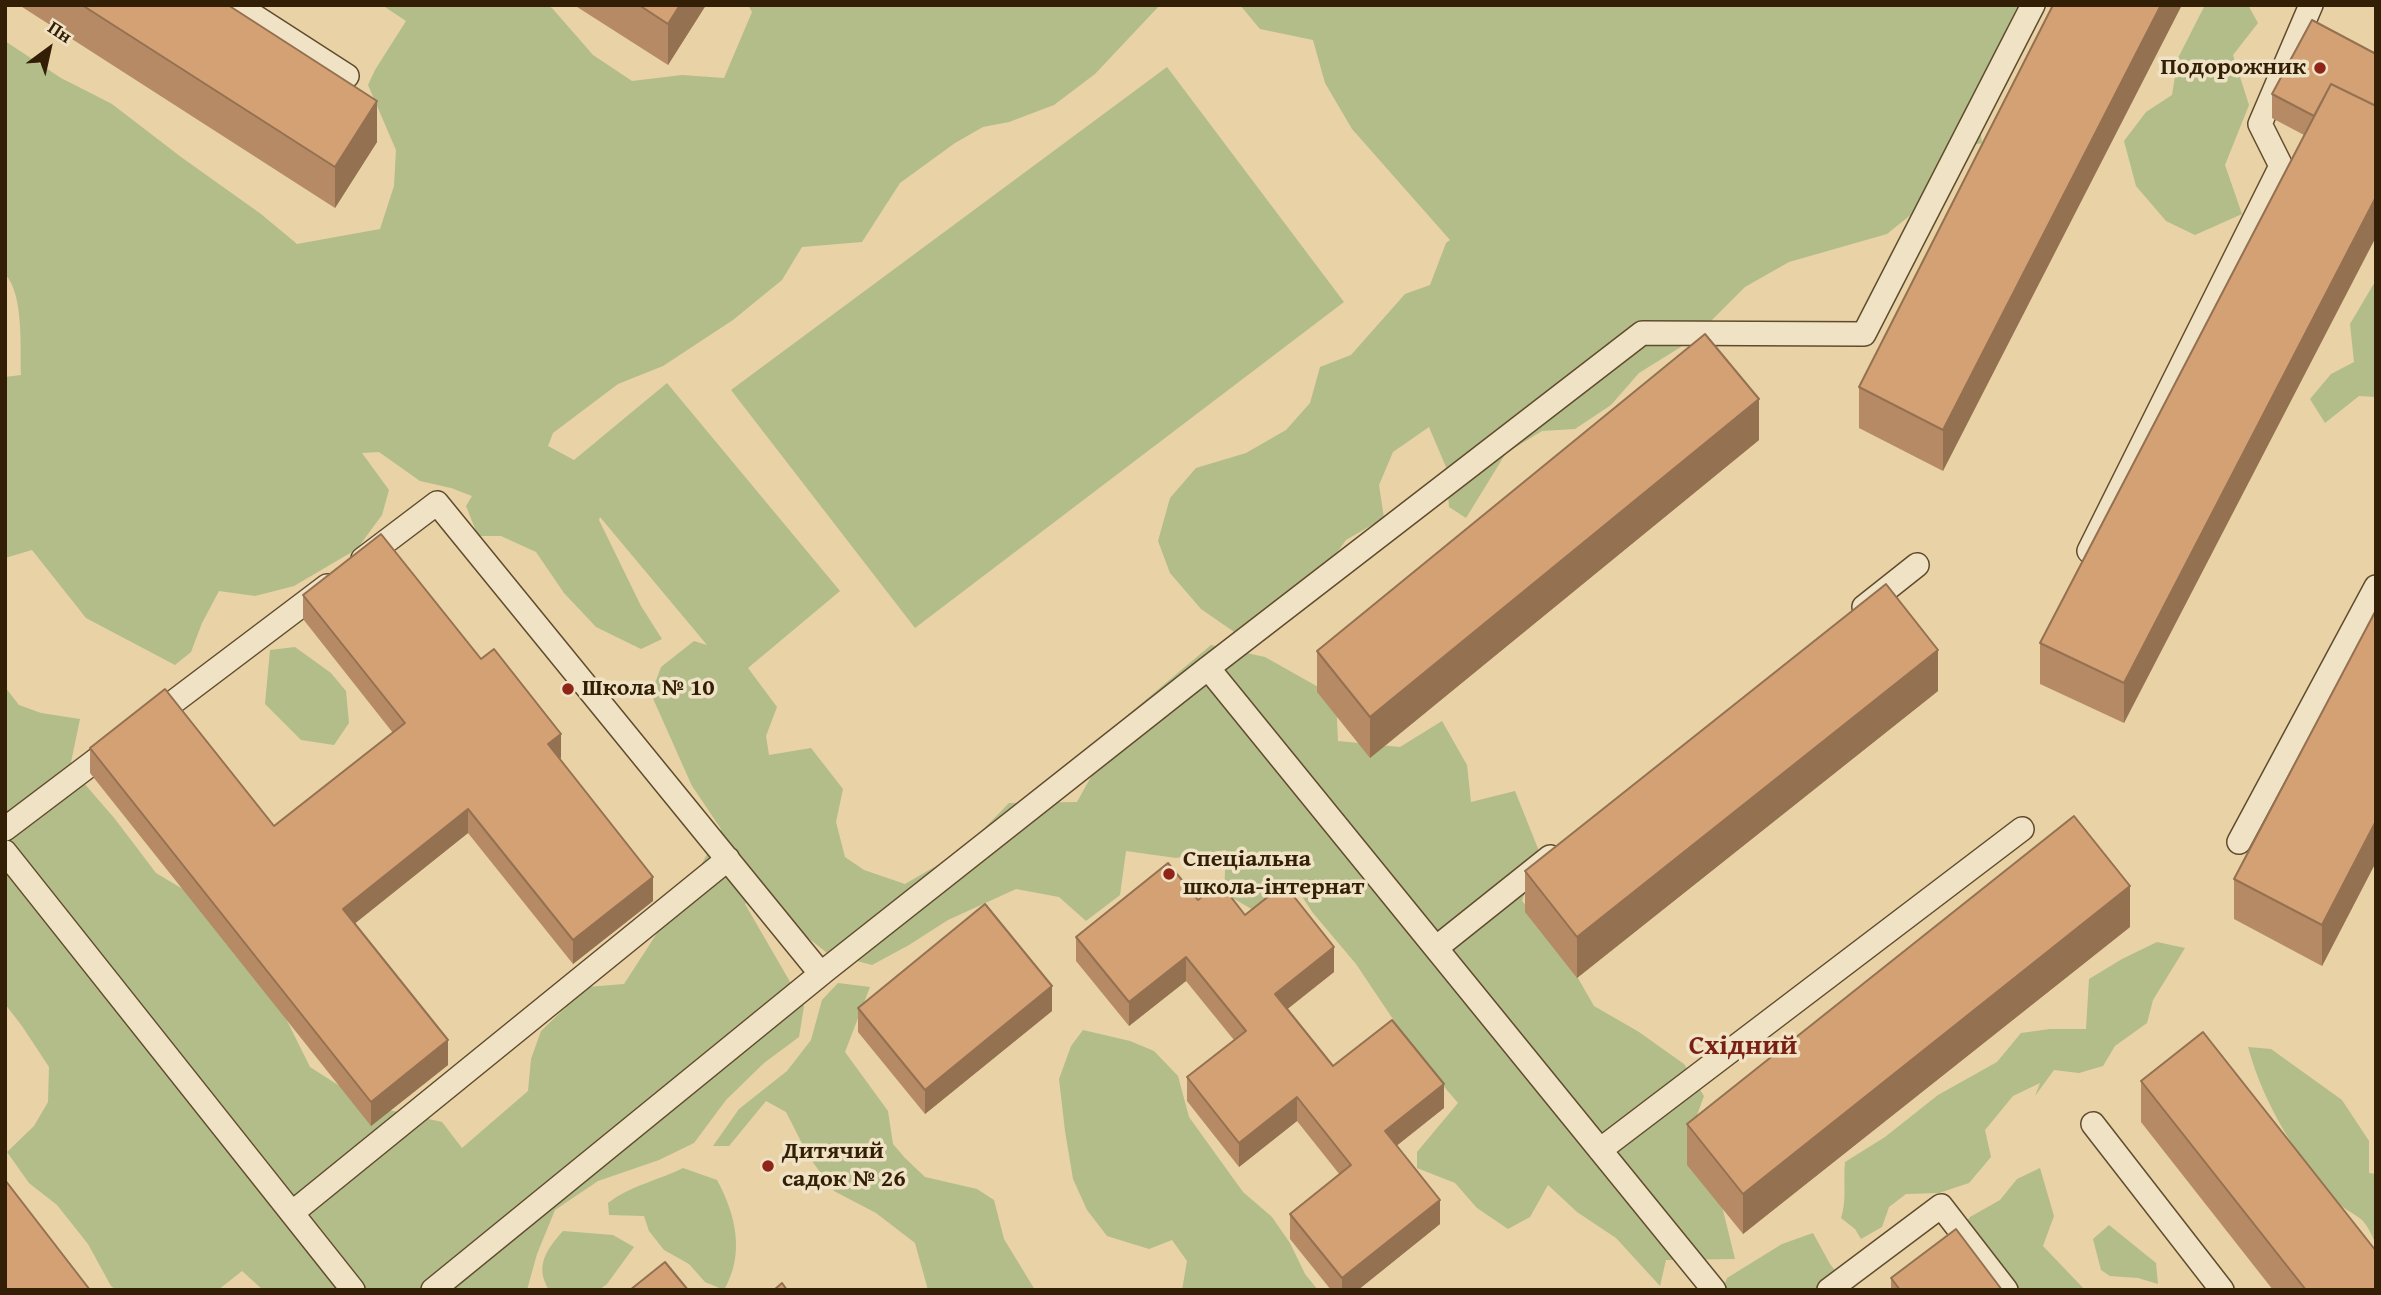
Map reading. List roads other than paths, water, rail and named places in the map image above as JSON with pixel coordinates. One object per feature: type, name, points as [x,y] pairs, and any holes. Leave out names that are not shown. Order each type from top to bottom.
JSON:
[{"type":"lane","points":[[237,5],[347,76]]},
{"type":"lane","points":[[433,1290],[821,974],[1208,668],[1642,333],[1864,334],[2033,5]]},
{"type":"lane","points":[[2081,566],[2280,166],[2260,124],[2311,5]]},
{"type":"lane","points":[[5,829],[438,503],[821,974]]},
{"type":"lane","points":[[1851,617],[1916,565]]},
{"type":"lane","points":[[2239,842],[2376,587]]},
{"type":"lane","points":[[1208,668],[1714,1290]]},
{"type":"lane","points":[[1601,1150],[2022,829]]},
{"type":"lane","points":[[1436,948],[1567,844]]},
{"type":"lane","points":[[5,852],[353,1290]]},
{"type":"lane","points":[[292,1213],[728,859]]},
{"type":"lane","points":[[2093,1124],[2222,1290]]},
{"type":"lane","points":[[1829,1290],[1941,1206],[2007,1290]]},
{"type":"place","name":"Подорожник","points":[[2320,68]]},
{"type":"place","name":"Школа № 10","points":[[568,689]]},
{"type":"place","name":"Спеціальна школа-інтернат","points":[[1169,874]]},
{"type":"place","name":"Дитячий садок № 26","points":[[768,1166]]},
{"type":"district","name":"Східний","points":[[1743,1047]]}]
